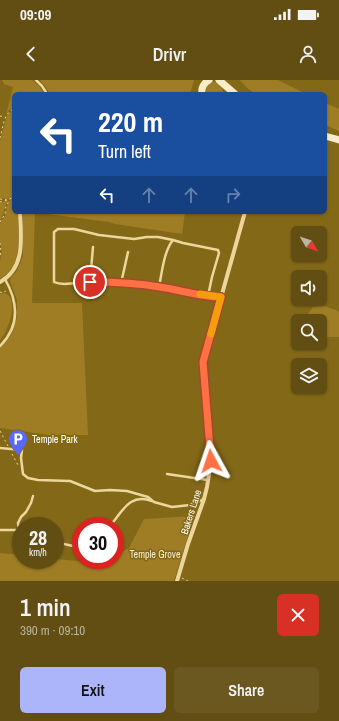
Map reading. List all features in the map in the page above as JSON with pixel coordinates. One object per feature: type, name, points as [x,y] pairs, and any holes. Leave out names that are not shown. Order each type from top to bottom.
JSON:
[{"type":"main road","points":[[202,89],[204,84],[209,80]]},
{"type":"main road","points":[[222,82],[226,89],[225,92]]},
{"type":"main road","points":[[222,82],[234,92]]},
{"type":"main road","points":[[327,137],[339,140]]},
{"type":"street","points":[[0,282],[6,279],[14,270],[20,259],[20,214]]},
{"type":"street","name":"Bakers Lane","points":[[177,579],[204,499],[211,461],[203,362],[244,214]]},
{"type":"lane","points":[[36,80],[46,92]]},
{"type":"lane","points":[[208,296],[219,253],[218,250],[183,244],[158,237],[134,239],[58,229],[54,232],[54,282],[59,284],[121,282],[208,296],[221,297]]},
{"type":"lane","points":[[159,287],[165,258],[173,240]]},
{"type":"lane","points":[[90,282],[92,247]]},
{"type":"lane","points":[[121,282],[128,252]]},
{"type":"lane","points":[[0,346],[7,338],[11,329],[15,312],[13,296],[6,279]]},
{"type":"lane","points":[[0,448],[22,450],[21,458],[23,474],[28,478],[38,480],[70,481],[96,491],[127,490],[148,497],[154,502]]},
{"type":"lane","points":[[167,474],[208,480]]},
{"type":"lane","points":[[21,517],[31,504],[33,496]]},
{"type":"lane","points":[[118,517],[124,506],[136,500],[145,498],[172,507],[190,505],[204,499]]},
{"type":"lane","points":[[0,530],[12,530]]},
{"type":"path","points":[[0,138],[8,112],[12,110]]},
{"type":"path","points":[[0,116],[6,117]]},
{"type":"path","points":[[0,199],[7,200]]},
{"type":"path","points":[[0,202],[10,199]]},
{"type":"path","points":[[0,222],[5,214],[6,206],[10,199]]},
{"type":"path","points":[[0,243],[0,258]]},
{"type":"path","points":[[1,293],[6,292],[6,287]]},
{"type":"path","points":[[177,579],[184,578],[188,581]]},
{"type":"green space","points":[[2,80],[32,80],[39,86],[43,92],[12,92],[12,109],[9,110],[6,115],[13,87],[4,84]]},
{"type":"green space","points":[[40,80],[194,80],[191,92],[49,92]]},
{"type":"green space","points":[[240,80],[278,80],[302,92],[253,92]]},
{"type":"green space","points":[[211,82],[217,82],[222,87],[223,92],[205,92],[207,86]]},
{"type":"green space","points":[[327,104],[339,109],[339,131],[327,126]]},
{"type":"green space","points":[[12,111],[12,197],[8,199],[0,198],[0,141],[9,113]]},
{"type":"green space","points":[[12,199],[12,214],[18,214],[18,249],[13,266],[8,273],[0,279],[0,261],[2,251],[0,241],[0,224],[10,200]]},
{"type":"green space","points":[[8,200],[2,216],[0,221],[0,203]]},
{"type":"green space","points":[[23,214],[35,214],[32,303],[82,303],[88,435],[49,435],[0,428],[0,348],[11,335],[17,317],[17,300],[10,281],[23,256]]},
{"type":"green space","points":[[47,214],[185,214],[182,234]]},
{"type":"green space","points":[[5,293],[12,302],[12,309],[9,323],[0,340],[0,294]]},
{"type":"green space","points":[[324,306],[339,312],[339,337],[327,337],[327,314],[308,314],[313,307]]},
{"type":"green space","name":"Temple Grove","points":[[194,516],[174,581],[0,581],[0,553],[12,554],[12,569],[64,569],[64,560],[72,560],[72,569],[124,569],[124,551],[129,548],[144,519]]},
{"type":"slow traffic","points":[[200,294],[221,297],[211,334]]},
{"type":"place","name":"Temple Park","points":[[18,456]]},
{"type":"route","points":[[90,282],[121,282],[221,297],[203,362],[211,461]]}]
